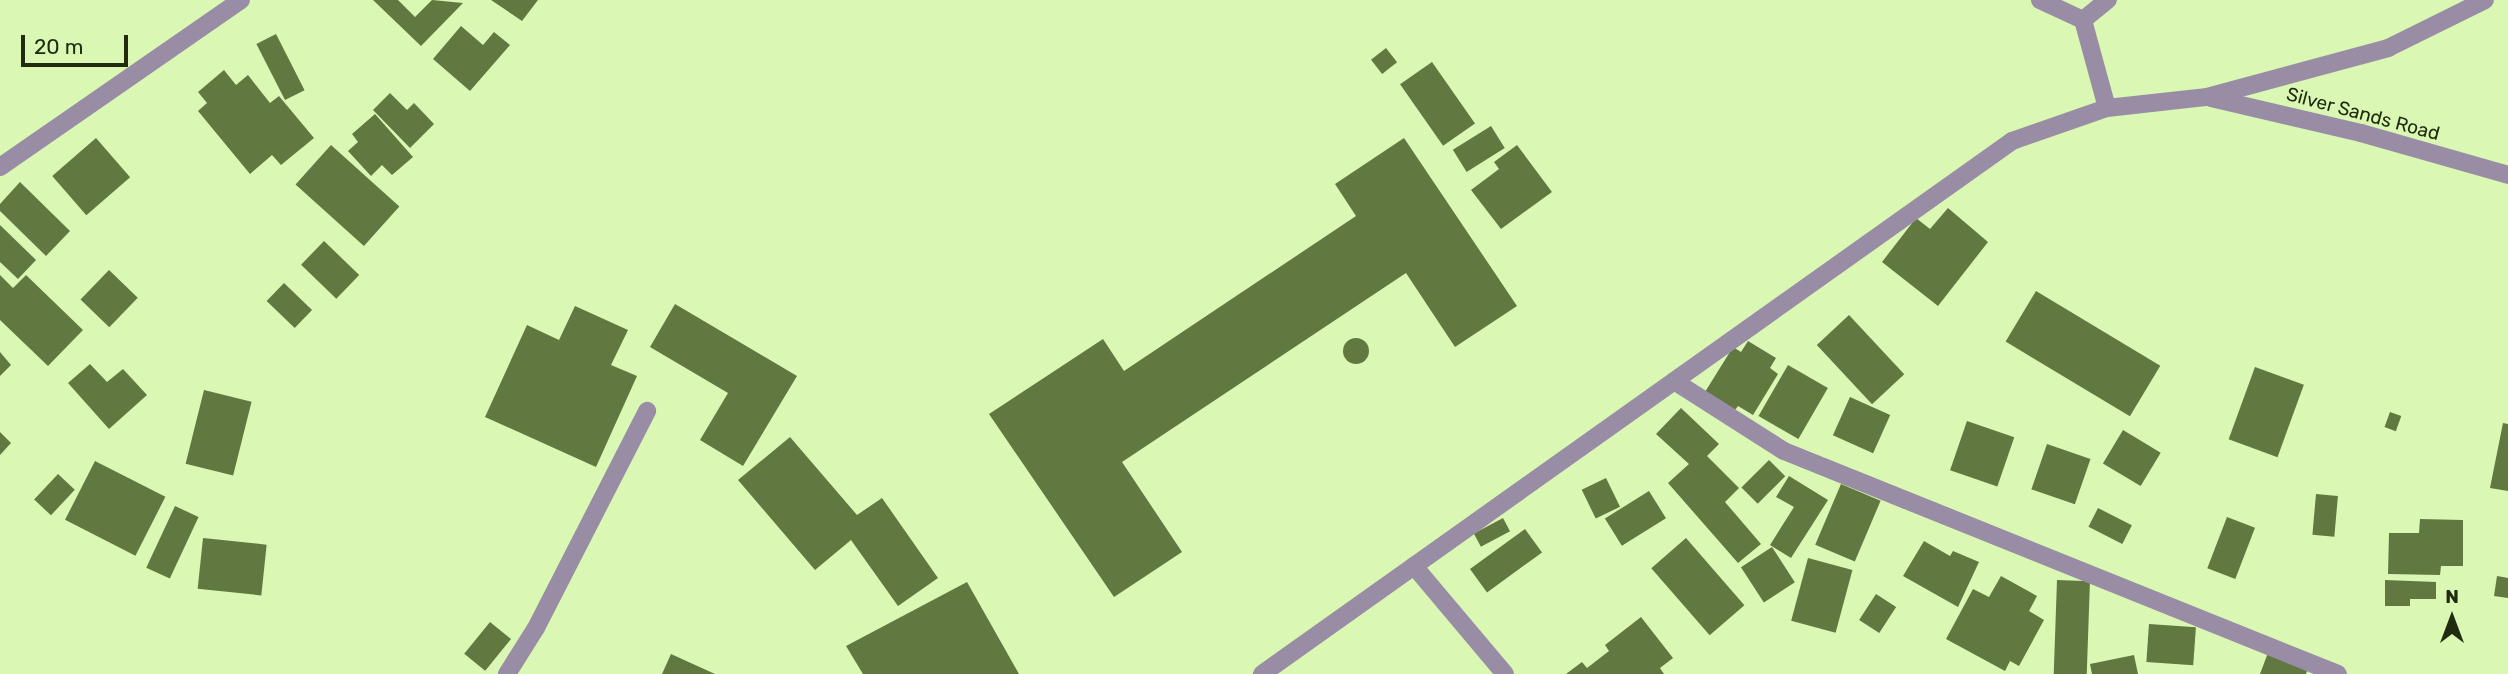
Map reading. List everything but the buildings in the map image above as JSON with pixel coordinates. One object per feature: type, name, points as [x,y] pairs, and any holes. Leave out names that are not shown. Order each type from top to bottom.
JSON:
[{"type":"street","points":[[0,167],[241,0]]},
{"type":"street","points":[[2040,0],[2083,19]]},
{"type":"street","points":[[2083,19],[2108,0]]},
{"type":"street","points":[[1262,674],[2012,141],[2107,108],[2207,97],[2388,48],[2485,0]]},
{"type":"street","points":[[2083,19],[2107,108]]},
{"type":"street","name":"Silver Sands Road","points":[[2207,97],[2361,133],[2508,176]]},
{"type":"street","points":[[1674,381],[1784,452],[2338,674]]},
{"type":"street","points":[[506,674],[536,628],[647,411]]},
{"type":"street","points":[[1414,566],[1505,674]]}]
